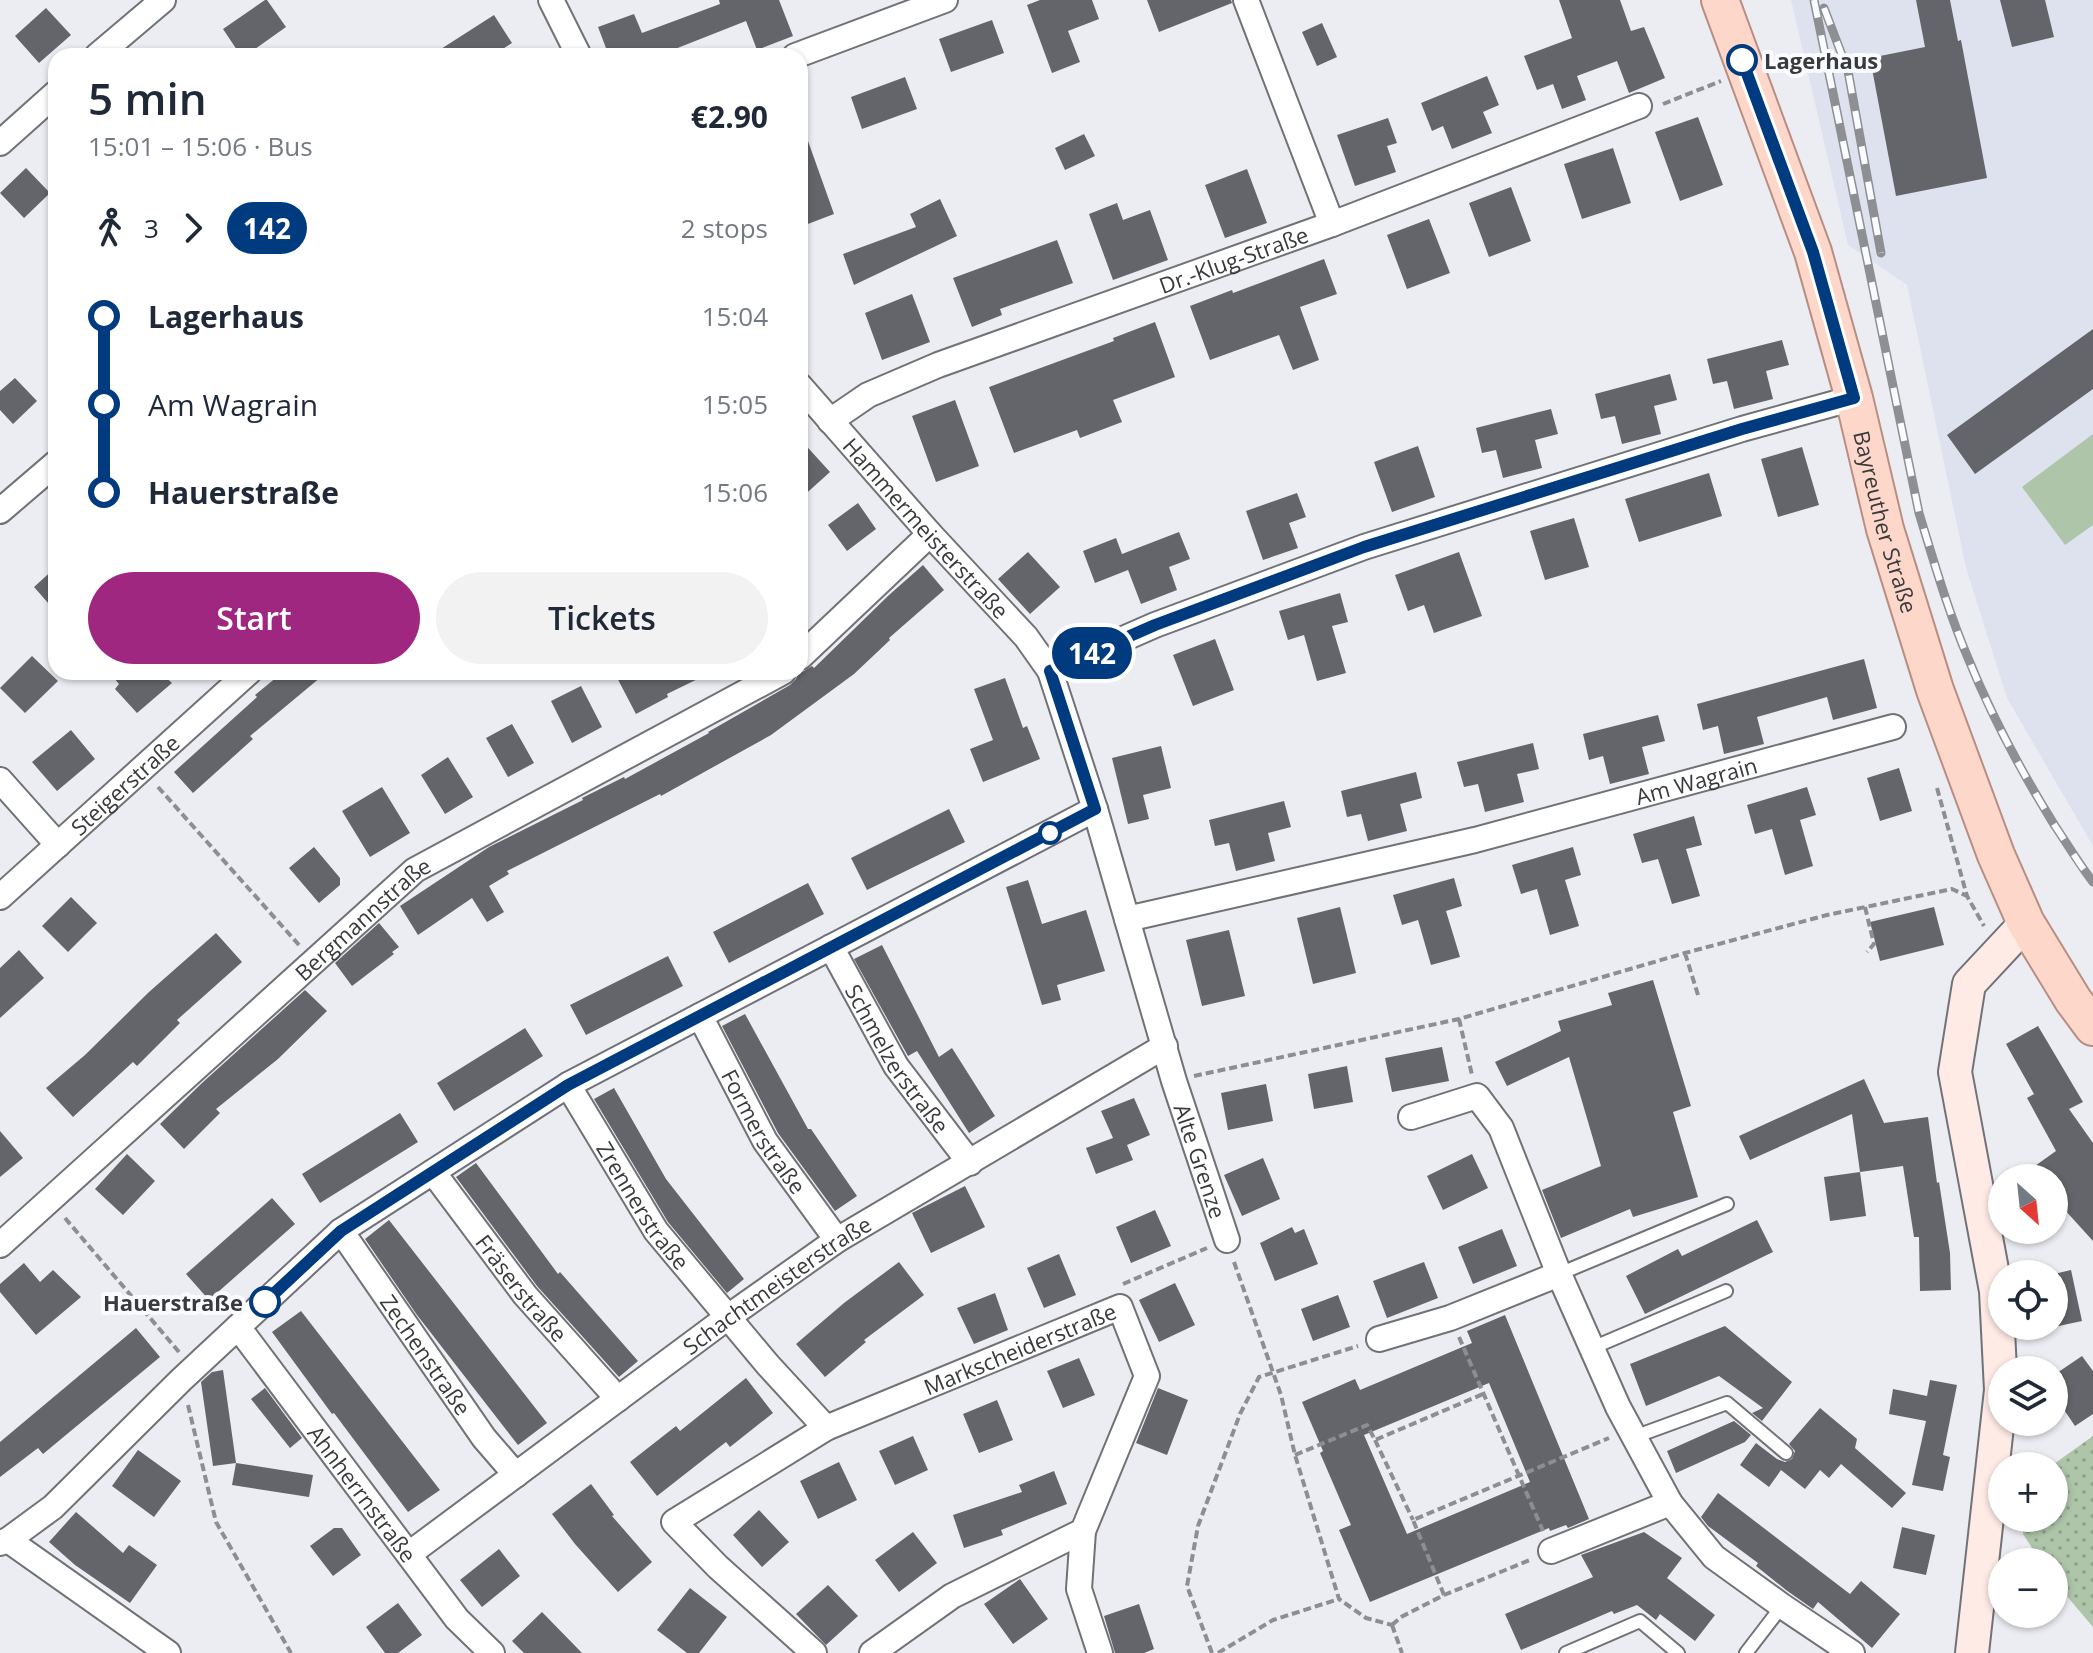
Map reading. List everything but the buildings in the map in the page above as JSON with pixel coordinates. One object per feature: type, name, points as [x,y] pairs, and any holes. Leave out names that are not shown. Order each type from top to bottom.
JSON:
[{"type":"main road","name":"Bayreuther Straße","points":[[1720,0],[1813,252],[1854,398],[1885,529],[1935,690],[1996,855],[2026,923],[2093,1027]]},
{"type":"street","points":[[106,48],[163,0]]},
{"type":"street","points":[[551,0],[574,48]]},
{"type":"street","points":[[808,51],[945,0]]},
{"type":"street","points":[[1246,0],[1332,224]]},
{"type":"street","points":[[0,143],[48,100]]},
{"type":"street","name":"Dr.-Klug-Straße","points":[[830,421],[868,395],[938,365],[1332,224],[1639,106]]},
{"type":"street","name":"Hammermeisterstraße","points":[[808,395],[1026,637],[1050,671]]},
{"type":"street","points":[[1174,1081],[1095,809],[1050,671],[1155,625],[1364,547],[1742,429],[1854,398]]},
{"type":"street","points":[[0,511],[48,470]]},
{"type":"street","points":[[808,649],[930,534]]},
{"type":"street","name":"Steigerstraße","points":[[0,897],[240,680]]},
{"type":"street","name":"Bergmannstraße","points":[[0,1245],[415,870],[768,680]]},
{"type":"street","name":"Am Wagrain","points":[[1127,919],[1475,840],[1893,727]]},
{"type":"street","points":[[0,780],[58,845]]},
{"type":"street","points":[[168,1653],[4,1541],[53,1507],[187,1374],[341,1231],[568,1085],[1095,809]]},
{"type":"street","points":[[1972,1653],[2001,1390],[1996,1291],[1955,1072],[1969,984],[2026,923]]},
{"type":"street","name":"Schmelzerstraße","points":[[831,947],[896,1066],[970,1163]]},
{"type":"street","name":"Formerstraße","points":[[700,1016],[765,1141],[837,1240]]},
{"type":"street","name":"Schachtmeisterstraße","points":[[409,1554],[837,1240],[1165,1046]]},
{"type":"street","name":"Alte Grenze","points":[[1174,1081],[1227,1240]]},
{"type":"street","name":"Zrennerstraße","points":[[568,1085],[656,1231],[728,1317]]},
{"type":"street","points":[[1411,1117],[1477,1096],[1501,1128],[1592,1348],[1632,1433],[1670,1503],[1714,1557],[1852,1653]]},
{"type":"street","name":"Fräserstraße","points":[[433,1172],[525,1295],[618,1399]]},
{"type":"street","name":"Zechenstraße","points":[[341,1231],[484,1438],[516,1475]]},
{"type":"street","points":[[1379,1339],[1450,1318],[1559,1274]]},
{"type":"street","name":"Markscheiderstraße","points":[[814,1653],[718,1567],[674,1522],[826,1428],[1120,1307],[1147,1376],[1083,1531],[1079,1589],[1100,1653]]},
{"type":"street","points":[[728,1317],[826,1428]]},
{"type":"street","name":"Ahnherrnstraße","points":[[238,1327],[457,1619],[492,1653]]},
{"type":"street","points":[[1551,1551],[1670,1503]]},
{"type":"street","points":[[872,1653],[952,1596],[1083,1531]]},
{"type":"lane","points":[[1559,1274],[1727,1204]]},
{"type":"lane","points":[[1592,1348],[1726,1291]]},
{"type":"lane","points":[[1632,1433],[1727,1403],[1786,1453]]},
{"type":"lane","points":[[1746,1653],[1782,1606]]},
{"type":"lane","points":[[1566,1653],[1640,1621],[1678,1653]]},
{"type":"path","points":[[1639,106],[1667,104],[1723,80]]},
{"type":"path","points":[[141,769],[314,961]]},
{"type":"path","points":[[1174,1081],[1459,1019],[1827,915],[1952,889],[1967,896]]},
{"type":"path","points":[[1865,907],[1874,944],[1867,952]]},
{"type":"path","points":[[1685,953],[1698,995]]},
{"type":"path","points":[[1459,1019],[1477,1096]]},
{"type":"path","points":[[50,1200],[187,1374],[216,1522],[291,1653]]},
{"type":"path","points":[[1120,1307],[1123,1284],[1227,1240],[1274,1373],[1295,1455],[1339,1599],[1366,1618],[1392,1625]]},
{"type":"path","points":[[1392,1625],[1401,1617],[1444,1595],[1551,1551],[1450,1318]]},
{"type":"path","points":[[1339,1599],[1273,1620],[1215,1653],[1187,1586],[1198,1526],[1240,1414],[1259,1377],[1379,1339]]},
{"type":"path","points":[[1375,1440],[1483,1394]]},
{"type":"path","points":[[1295,1455],[1367,1425],[1413,1520],[1444,1595]]},
{"type":"path","points":[[1413,1520],[1519,1475],[1632,1433]]},
{"type":"path","points":[[1392,1625],[1402,1653]]},
{"type":"shaded area","points":[[1791,0],[2093,0],[2093,846],[2007,698],[1966,568],[1907,285],[1848,245]]},
{"type":"green space","points":[[2093,434],[2093,525],[2065,545],[2022,487]]},
{"type":"green space","points":[[2093,1436],[2093,1627],[2068,1598],[2068,1548],[2032,1548],[2023,1534],[2068,1532],[2068,1454]]},
{"type":"railway","points":[[1814,0],[1919,513],[1936,568],[1961,640],[1997,723],[2043,806],[2093,882]]},
{"type":"railway","points":[[1824,8],[1848,71],[1881,253]]},
{"type":"bus line","name":"142","points":[[265,1302],[341,1231],[568,1085],[1095,809],[1050,671],[1155,625],[1364,547],[1742,429],[1854,398],[1813,252],[1742,60]]},
{"type":"place","name":"Lagerhaus","points":[[1742,60]]},
{"type":"place","name":"Hauerstraße","points":[[265,1302]]}]
